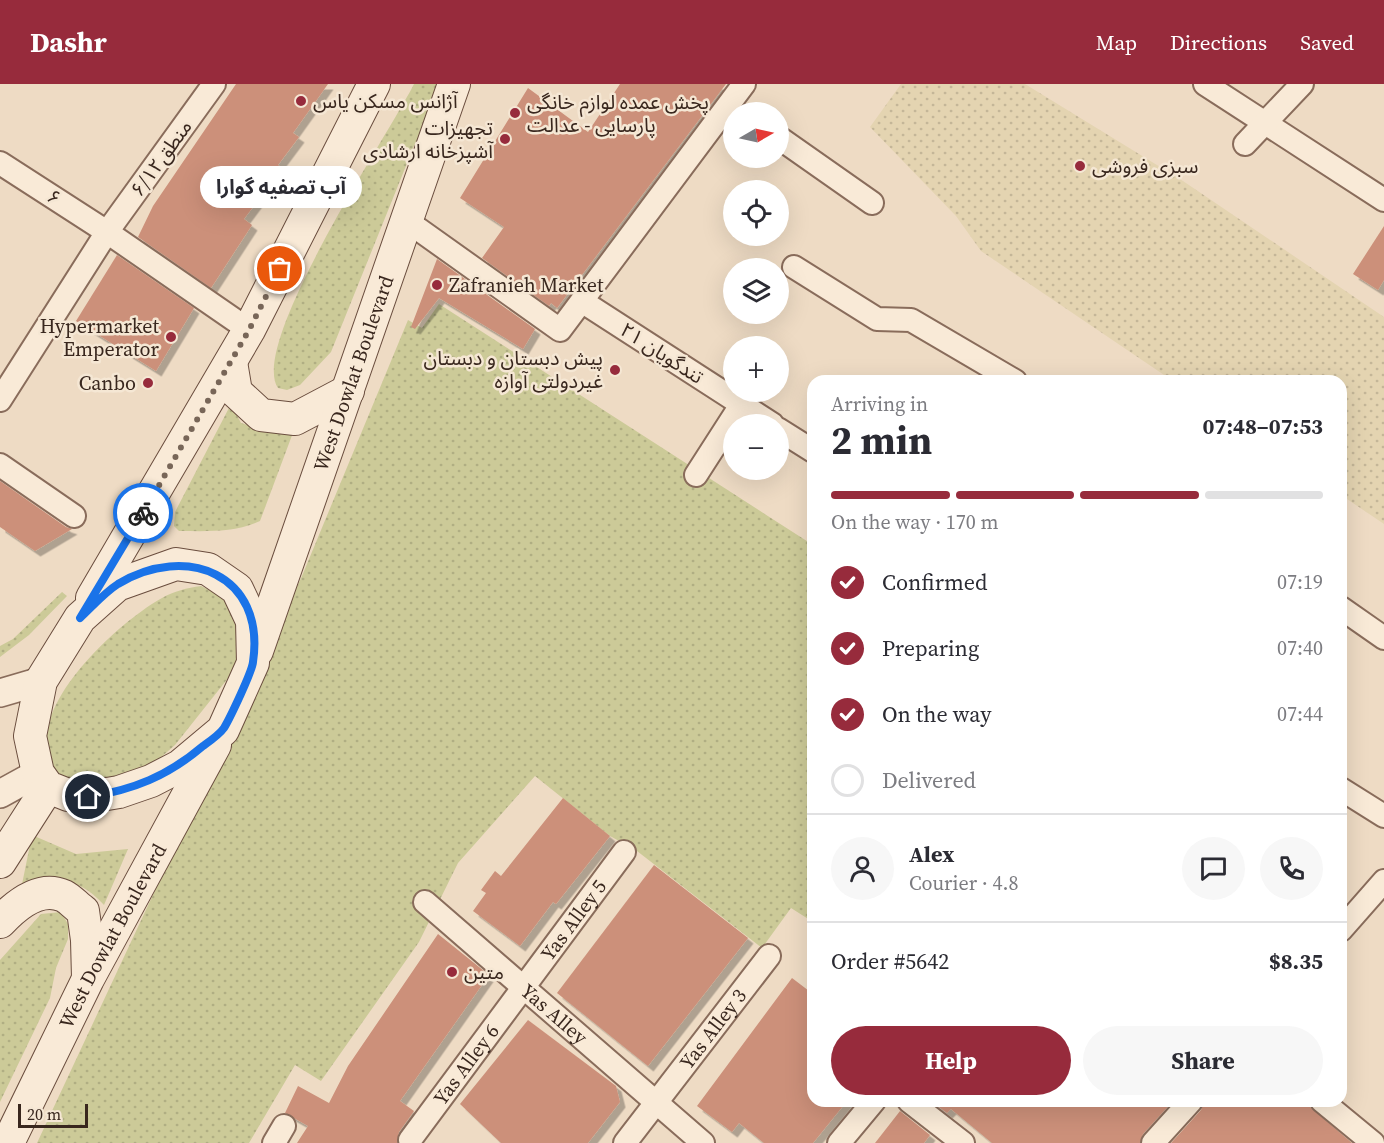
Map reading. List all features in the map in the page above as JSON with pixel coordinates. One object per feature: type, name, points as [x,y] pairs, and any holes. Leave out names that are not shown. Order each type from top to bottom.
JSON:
[{"type":"main road","points":[[223,730],[180,766],[151,781],[119,792],[88,797],[68,795],[43,780],[30,736],[41,681],[249,330],[374,84]]},
{"type":"main road","name":"West Dowlat Boulevard","points":[[8,1143],[88,979],[223,730],[253,663],[454,84]]},
{"type":"main road","points":[[231,362],[236,392],[261,415],[295,419],[348,391]]},
{"type":"main road","points":[[80,618],[117,585],[140,575],[176,564],[208,569],[237,588],[252,621],[253,663]]},
{"type":"main road","points":[[0,862],[43,780]]},
{"type":"main road","points":[[0,922],[13,909],[37,894],[63,895],[83,911],[87,940],[88,979]]},
{"type":"street","name":"منطق۶/۱۲","points":[[0,400],[107,232],[214,84]]},
{"type":"street","points":[[739,102],[744,84]]},
{"type":"street","points":[[1205,84],[1384,200]]},
{"type":"street","points":[[1245,144],[1302,84]]},
{"type":"street","points":[[407,221],[560,330],[723,126]]},
{"type":"street","points":[[789,145],[872,203]]},
{"type":"street","name":"۶","points":[[3,171],[107,232],[249,330]]},
{"type":"street","points":[[794,267],[876,319],[911,320],[1005,375]]},
{"type":"street","name":"۲۱ تندگویان","points":[[583,302],[756,414]]},
{"type":"street","points":[[696,475],[741,405]]},
{"type":"street","points":[[789,436],[807,447]]},
{"type":"street","points":[[0,465],[74,516]]},
{"type":"street","points":[[1347,612],[1384,638]]},
{"type":"street","points":[[0,693],[41,681]]},
{"type":"street","points":[[0,794],[43,780]]},
{"type":"street","points":[[1347,793],[1384,816]]},
{"type":"street","name":"Yas Alley 5","points":[[523,987],[624,852]]},
{"type":"street","points":[[1347,923],[1384,881]]},
{"type":"street","name":"Yas Alley","points":[[424,902],[703,1143]]},
{"type":"street","name":"Yas Alley 3","points":[[625,1143],[769,956]]},
{"type":"street","name":"Yas Alley 6","points":[[410,1140],[523,987]]},
{"type":"street","points":[[839,1143],[869,1107]]},
{"type":"street","points":[[915,1107],[948,1138]]},
{"type":"street","points":[[1153,1143],[1186,1107]]},
{"type":"street","points":[[1329,1107],[1373,1143]]},
{"type":"shaded area","points":[[414,84],[445,84],[414,146],[331,352],[300,385],[287,390],[278,388],[274,364],[283,329],[301,286],[325,238]]},
{"type":"shaded area","points":[[901,84],[1025,84],[1183,181],[1384,317],[1384,524],[1347,499],[1347,375],[1164,375],[981,251],[956,216],[870,127]]},
{"type":"shaded area","points":[[439,304],[807,541],[807,918],[791,908],[762,948],[637,851],[610,836],[535,776],[458,863],[419,942],[321,1081],[295,1065],[249,1143],[37,1143],[302,576],[408,320],[422,328]]},
{"type":"shaded area","points":[[231,404],[241,423],[264,430],[294,430],[260,521],[240,528],[179,531],[174,526],[175,512]]},
{"type":"shaded area","points":[[201,586],[228,599],[245,642],[233,672],[175,745],[151,766],[89,793],[65,779],[58,773],[47,751],[48,726],[59,700],[76,674],[97,649],[143,610],[171,593]]},
{"type":"shaded area","points":[[62,592],[67,596],[29,635],[0,657],[0,646],[13,639]]},
{"type":"shaded area","points":[[32,835],[76,854],[128,849],[104,905],[83,888],[63,882],[53,883],[19,899]]},
{"type":"shaded area","points":[[61,912],[68,924],[68,939],[56,968],[50,998],[0,1102],[0,960],[41,914]]},
{"type":"building","points":[[236,84],[328,84],[293,133],[299,137],[278,165],[282,168],[244,219],[252,225],[211,288],[138,237],[153,206]]},
{"type":"building","points":[[620,84],[726,84],[557,308],[551,303],[549,306],[482,258],[504,227],[460,198],[528,88],[588,132]]},
{"type":"building","points":[[1384,226],[1384,280],[1378,290],[1353,274]]},
{"type":"building","points":[[117,255],[194,308],[156,371],[76,321]]},
{"type":"building","points":[[437,259],[535,329],[523,349],[439,298],[415,329],[411,327]]},
{"type":"building","points":[[0,481],[72,529],[35,551],[0,527]]},
{"type":"building","points":[[563,798],[610,836],[556,904],[553,902],[520,946],[473,911],[486,893],[481,890],[495,871],[501,876]]},
{"type":"building","points":[[654,865],[748,938],[648,1066],[557,993]]},
{"type":"building","points":[[438,934],[489,975],[400,1101],[414,1111],[399,1132],[397,1143],[297,1143],[308,1126],[285,1113],[298,1086],[329,1103],[348,1066]]},
{"type":"building","points":[[792,978],[807,989],[807,1107],[842,1107],[813,1143],[764,1143],[739,1123],[732,1132],[697,1106]]},
{"type":"building","points":[[528,1020],[616,1086],[620,1102],[588,1143],[501,1143],[460,1104]]},
{"type":"building","points":[[939,1107],[1168,1107],[1143,1134],[1140,1143],[992,1143],[951,1109],[947,1113]]},
{"type":"building","points":[[1202,1107],[1310,1107],[1352,1143],[1171,1143]]},
{"type":"building","points":[[900,1111],[930,1135],[924,1143],[875,1143]]},
{"type":"way so far","points":[[143,513],[249,330],[280,269]]},
{"type":"place","name":"آژانس مسکن یاس","points":[[301,101]]},
{"type":"place","name":"پخش عمده لوازم خانگی پارسایی - عدالت","points":[[515,113]]},
{"type":"place","name":"تجهیزات آشپزخانه ارشادی","points":[[505,139]]},
{"type":"place","name":"سبزی فروشی","points":[[1080,166]]},
{"type":"place","name":"آب تصفیه گوارا","points":[[280,269]]},
{"type":"place","name":"Zafranieh Market","points":[[437,285]]},
{"type":"place","name":"Hypermarket Emperator","points":[[171,337]]},
{"type":"place","name":"پیش دبستان و دبستان غیردولتی آوازه","points":[[615,370]]},
{"type":"place","name":"Canbo","points":[[148,383]]},
{"type":"place","name":"متین","points":[[452,972]]},
{"type":"route","points":[[88,797],[135,787],[180,766],[223,730],[253,663],[252,621],[237,588],[208,569],[176,564],[140,575],[117,585],[80,618],[143,513]]}]
